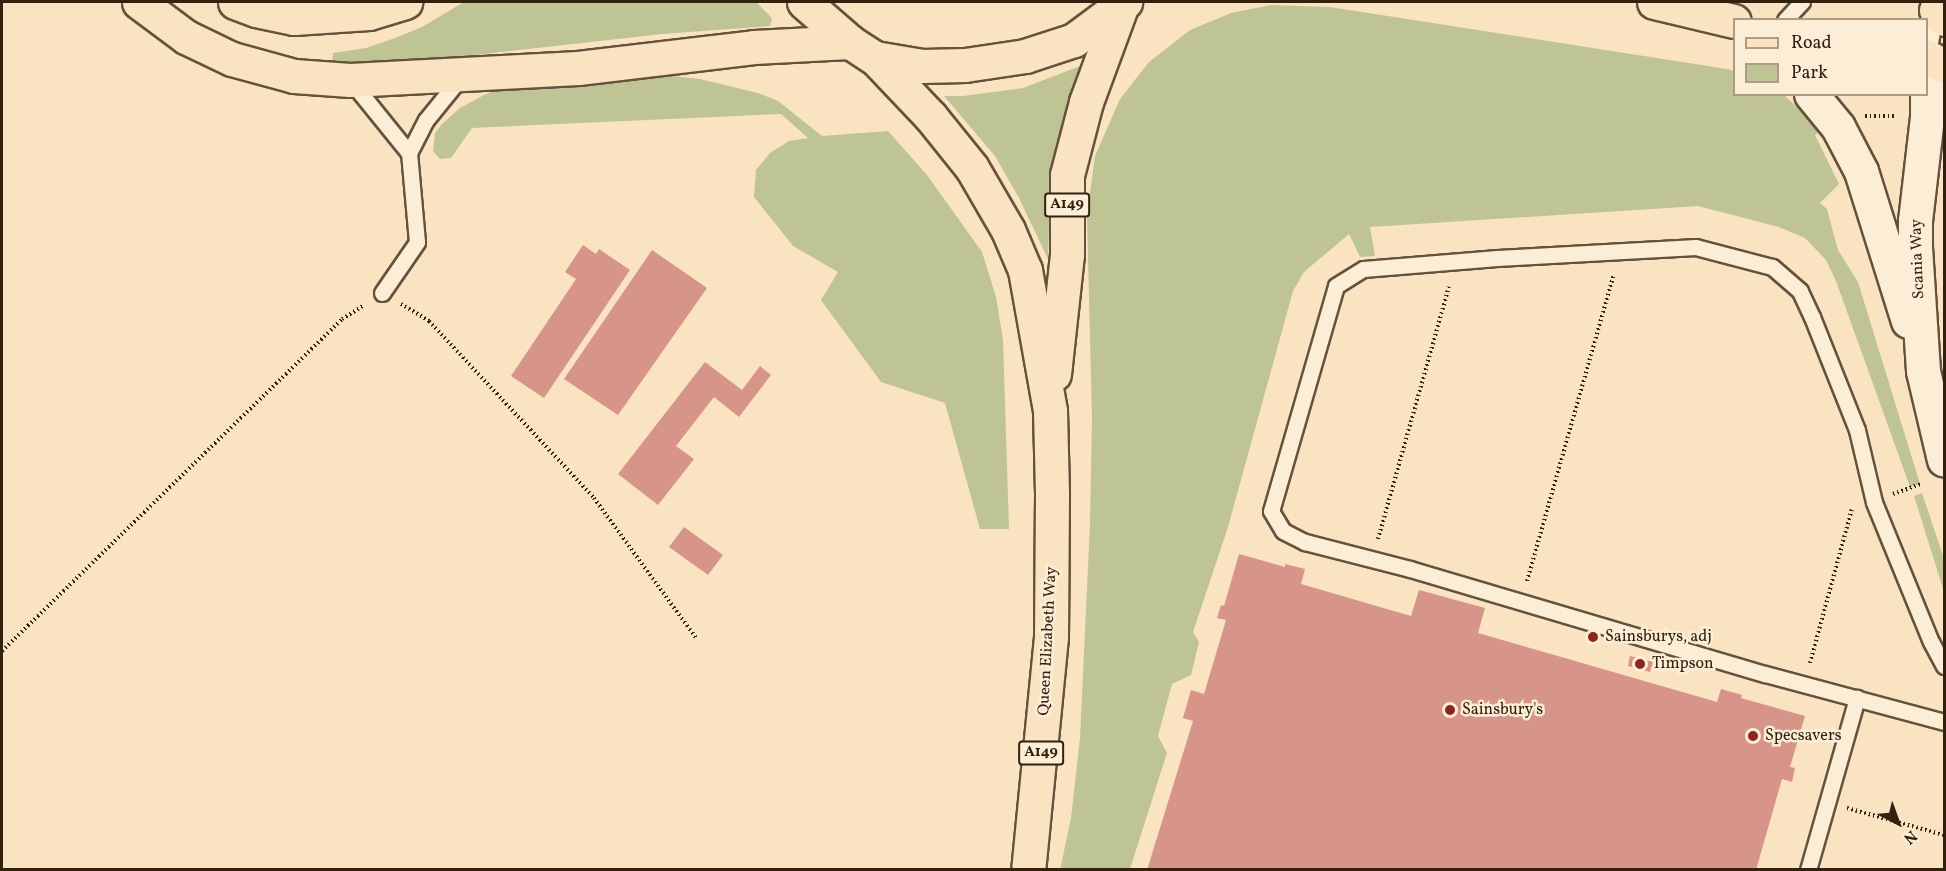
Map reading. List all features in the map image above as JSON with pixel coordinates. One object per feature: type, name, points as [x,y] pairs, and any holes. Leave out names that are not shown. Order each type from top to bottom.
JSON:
[{"type":"main road","points":[[139,2],[186,37],[232,59],[294,76],[350,81],[578,68],[754,47],[863,50],[922,66],[964,65],[1025,56],[1074,40],[1124,3]]},
{"type":"main road","points":[[235,2],[256,10],[294,18],[369,13],[405,2]]},
{"type":"main road","name":"Queen Elizabeth Way","points":[[804,2],[863,50],[956,147],[985,189],[1008,230],[1025,270],[1050,411]]},
{"type":"main road","points":[[1654,2],[1733,21]]},
{"type":"main road","name":"Queen Elizabeth Way","points":[[1028,870],[1051,637],[1050,411],[1067,254],[1067,175],[1086,102],[1124,3]]},
{"type":"street","name":"Scania Way","points":[[1936,56],[1918,196],[1915,247],[1923,371],[1944,460]]},
{"type":"street","points":[[1813,96],[1838,127],[1861,171],[1923,371]]},
{"type":"street","points":[[1918,196],[1944,164]]},
{"type":"lane","points":[[1787,18],[1802,2]]},
{"type":"lane","points":[[1936,56],[1940,10]]},
{"type":"lane","points":[[382,293],[417,242],[409,153],[426,120],[463,75]]},
{"type":"lane","points":[[350,81],[409,153]]},
{"type":"lane","points":[[1944,666],[1931,642],[1874,502],[1857,430],[1812,317],[1800,291],[1772,267],[1696,247],[1508,257],[1363,269],[1336,286],[1271,511],[1283,531],[1305,542],[1944,722]]},
{"type":"lane","points":[[1808,870],[1857,698]]},
{"type":"path","points":[[1859,116],[1898,116]]},
{"type":"path","points":[[1521,602],[1615,270]]},
{"type":"path","points":[[1372,560],[1449,287]]},
{"type":"path","points":[[2,651],[342,319],[382,293],[429,321],[594,498],[697,639]]},
{"type":"path","points":[[1805,684],[1851,509],[1920,484]]},
{"type":"path","points":[[1826,802],[1944,835]]},
{"type":"green space","points":[[464,2],[756,2],[772,18],[770,26],[662,34],[422,61],[332,65],[333,53],[366,48],[395,38],[422,27]]},
{"type":"green space","points":[[1271,5],[1330,7],[1727,69],[1733,71],[1733,96],[1785,96],[1821,130],[1815,135],[1839,184],[1820,203],[1827,209],[1838,250],[1858,282],[1920,484],[1910,487],[1836,281],[1826,260],[1805,238],[1779,227],[1698,206],[1370,227],[1375,256],[1360,257],[1349,234],[1304,272],[1293,291],[1228,527],[1193,632],[1199,642],[1191,675],[1172,684],[1158,736],[1167,753],[1130,869],[1060,870],[1071,818],[1080,738],[1090,524],[1092,418],[1087,215],[1095,156],[1120,99],[1149,62],[1190,30],[1231,13]]},
{"type":"green space","points":[[1083,65],[1055,161],[1050,199],[1048,259],[1019,198],[995,156],[944,96],[963,96],[1023,88]]},
{"type":"green space","points":[[643,73],[700,79],[758,93],[778,101],[822,136],[888,131],[927,175],[982,252],[996,297],[1003,340],[1009,529],[980,529],[945,403],[881,382],[821,300],[838,272],[793,246],[754,197],[756,170],[770,153],[789,141],[808,138],[781,114],[472,128],[451,158],[440,159],[433,151],[435,133],[442,124],[460,108],[498,89]]},
{"type":"green space","points":[[1922,493],[1944,559],[1944,592],[1914,496]]},
{"type":"building","points":[[583,245],[596,254],[599,249],[630,270],[544,398],[511,376],[576,279],[565,272]]},
{"type":"building","points":[[652,250],[707,288],[618,415],[564,379]]},
{"type":"building","points":[[705,362],[742,390],[760,366],[771,375],[739,417],[714,397],[676,446],[694,459],[658,505],[618,474]]},
{"type":"building","points":[[684,527],[723,555],[708,575],[669,547]]},
{"type":"building","name":"Sainsbury's","points":[[1239,554],[1285,567],[1285,564],[1305,569],[1301,584],[1411,616],[1419,590],[1485,608],[1478,633],[1717,702],[1721,689],[1742,695],[1741,698],[1805,716],[1790,767],[1795,768],[1792,782],[1782,779],[1756,870],[1147,870],[1193,721],[1183,718],[1191,690],[1204,694],[1226,620],[1217,618],[1221,605],[1224,606]]},
{"type":"building","name":"Timpson","points":[[1630,656],[1653,662],[1650,672],[1628,666]]},
{"type":"place","name":"Sainsburys, adj","points":[[1593,637]]},
{"type":"place","name":"Timpson","points":[[1640,664]]},
{"type":"place","name":"Sainsbury's","points":[[1450,710]]},
{"type":"place","name":"Specsavers","points":[[1753,736]]}]
